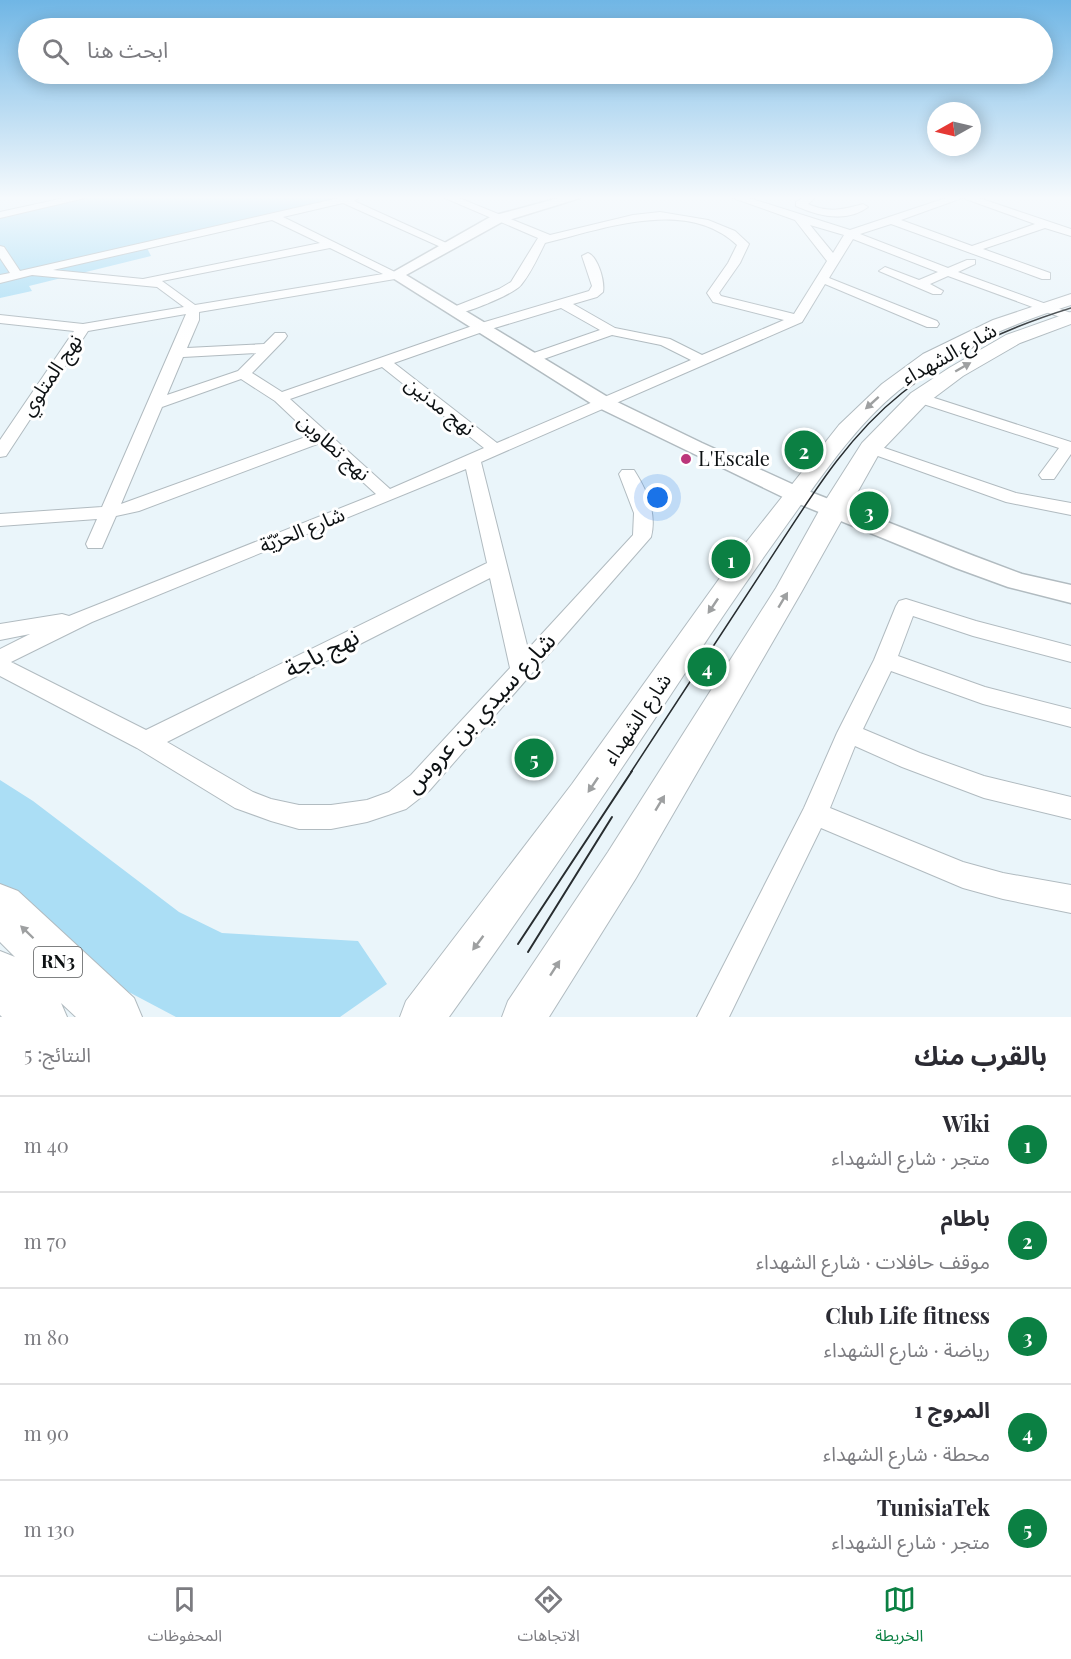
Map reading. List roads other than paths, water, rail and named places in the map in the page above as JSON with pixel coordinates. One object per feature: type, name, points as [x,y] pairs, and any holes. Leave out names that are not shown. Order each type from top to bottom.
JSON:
[{"type":"highway","name":"RN3","points":[[0,908],[115,1017]]},
{"type":"highway","points":[[0,977],[40,1017]]},
{"type":"main road","name":"شارع الشهداء","points":[[422,1017],[559,834],[730,581],[841,434],[892,386],[929,360],[987,329],[1071,299]]},
{"type":"main road","name":"شارع الشهداء","points":[[524,1017],[634,845],[788,591],[833,508],[870,448],[919,398],[956,372],[1013,339],[1071,318]]},
{"type":"street","points":[[0,279],[150,245]]},
{"type":"street","points":[[139,281],[324,245]]},
{"type":"street","points":[[335,245],[395,275],[456,310],[604,403],[795,494],[1017,581],[1071,594]]},
{"type":"street","points":[[456,310],[503,292],[516,284],[536,245]]},
{"type":"street","points":[[742,245],[734,263],[713,293],[714,297],[722,302],[797,319],[843,245]]},
{"type":"street","points":[[821,245],[833,261]]},
{"type":"street","points":[[880,245],[1071,318]]},
{"type":"street","points":[[964,245],[1046,276]]},
{"type":"street","points":[[973,249],[983,245]]},
{"type":"street","points":[[0,319],[83,328],[193,311],[395,275],[447,246]]},
{"type":"street","points":[[0,249],[17,275]]},
{"type":"street","points":[[280,398],[483,327],[564,304],[597,291],[598,286],[588,256]]},
{"type":"street","points":[[920,284],[971,262]]},
{"type":"street","points":[[885,271],[937,291]]},
{"type":"street","points":[[34,272],[139,281],[166,287],[188,304],[193,311],[192,320],[111,512],[95,544]]},
{"type":"street","points":[[822,279],[932,324]]},
{"type":"street","points":[[564,304],[611,332],[665,342],[704,361]]},
{"type":"street","name":"شارع الحرّيّة","points":[[0,658],[85,617],[388,496],[797,319]]},
{"type":"street","name":"نهج المتلوي","points":[[0,453],[83,328]]},
{"type":"street","points":[[533,358],[611,332]]},
{"type":"street","points":[[155,404],[243,374],[280,336]]},
{"type":"street","points":[[178,352],[269,348]]},
{"type":"street","name":"نهج مدنين","points":[[385,363],[496,450]]},
{"type":"street","name":"نهج تطاوين","points":[[243,374],[280,398],[388,496]]},
{"type":"street","points":[[919,398],[1070,447],[1048,475]]},
{"type":"street","points":[[0,520],[111,512],[154,500],[322,436]]},
{"type":"street","points":[[870,448],[1012,498],[1071,509]]},
{"type":"street","points":[[472,460],[522,670]]},
{"type":"street","name":"شارع سيدي بن عروس","points":[[0,666],[147,741],[244,800],[299,817],[331,818],[367,811],[397,801],[420,783],[642,537],[646,526],[644,515],[628,474]]},
{"type":"street","name":"نهج باجة","points":[[147,741],[497,566]]},
{"type":"street","points":[[713,1017],[815,813],[849,733],[885,660],[906,606],[973,628],[1071,654]]},
{"type":"street","points":[[0,632],[85,617]]},
{"type":"street","points":[[885,660],[983,695],[1071,718]]},
{"type":"street","points":[[849,733],[984,787],[1071,808]]},
{"type":"street","points":[[815,813],[867,837],[964,875],[1016,889],[1071,899]]},
{"type":"tram line","points":[[631,772],[811,497],[861,431],[921,378],[961,353],[1004,332],[1071,308]]},
{"type":"tram line","points":[[518,944],[632,771]]},
{"type":"tram line","points":[[528,952],[612,817]]},
{"type":"place","name":"باطام","points":[[804,450]]},
{"type":"place","name":"L'Escale","points":[[686,459]]},
{"type":"place","name":"Club Life fitness","points":[[869,511]]},
{"type":"place","name":"Wiki","points":[[731,559]]},
{"type":"place","name":"المروج 1","points":[[707,667]]},
{"type":"place","name":"TunisiaTek","points":[[534,758]]}]
